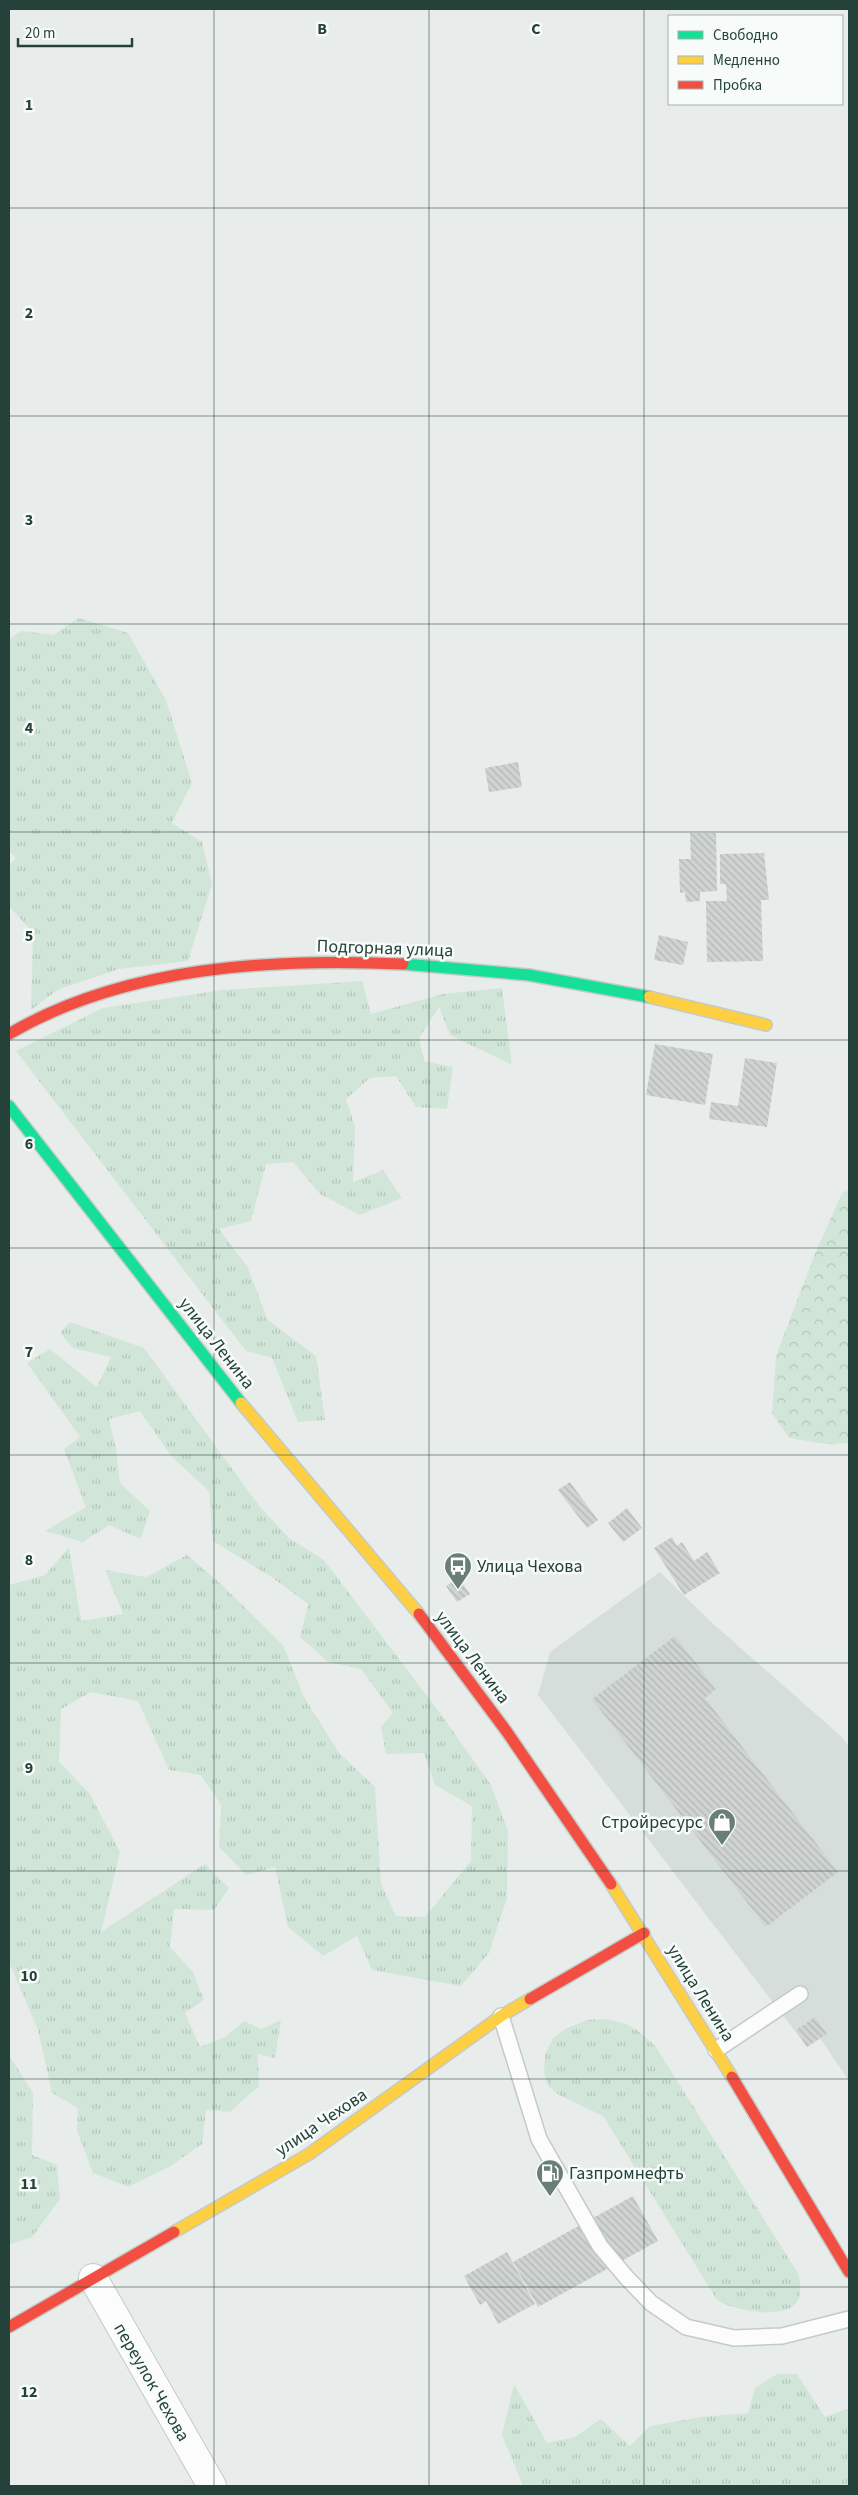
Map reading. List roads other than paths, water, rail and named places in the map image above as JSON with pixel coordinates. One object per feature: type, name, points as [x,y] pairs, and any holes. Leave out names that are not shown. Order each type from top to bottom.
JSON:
[{"type":"street","name":"Подгорная улица","points":[[9,1034],[28,1022],[82,998],[147,980],[231,968],[310,962],[448,967],[511,973],[576,982],[766,1025]]},
{"type":"street","name":"улица Ленина","points":[[9,1106],[236,1396],[374,1557],[453,1658],[558,1802],[644,1933],[849,2272]]},
{"type":"street","name":"улица Чехова","points":[[9,2327],[309,2154],[502,2016],[644,1933]]},
{"type":"street","name":"переулок Чехова","points":[[93,2278],[212,2486]]},
{"type":"lane","points":[[716,2050],[800,1994]]},
{"type":"lane","points":[[502,2016],[539,2139],[600,2246],[626,2278],[651,2303],[686,2327],[734,2338],[782,2336],[849,2319]]},
{"type":"place","name":"Улица Чехова","points":[[458,1590]]},
{"type":"place","name":"Стройресурс","points":[[722,1846]]},
{"type":"place","name":"Газпромнефть","points":[[550,2197]]}]
